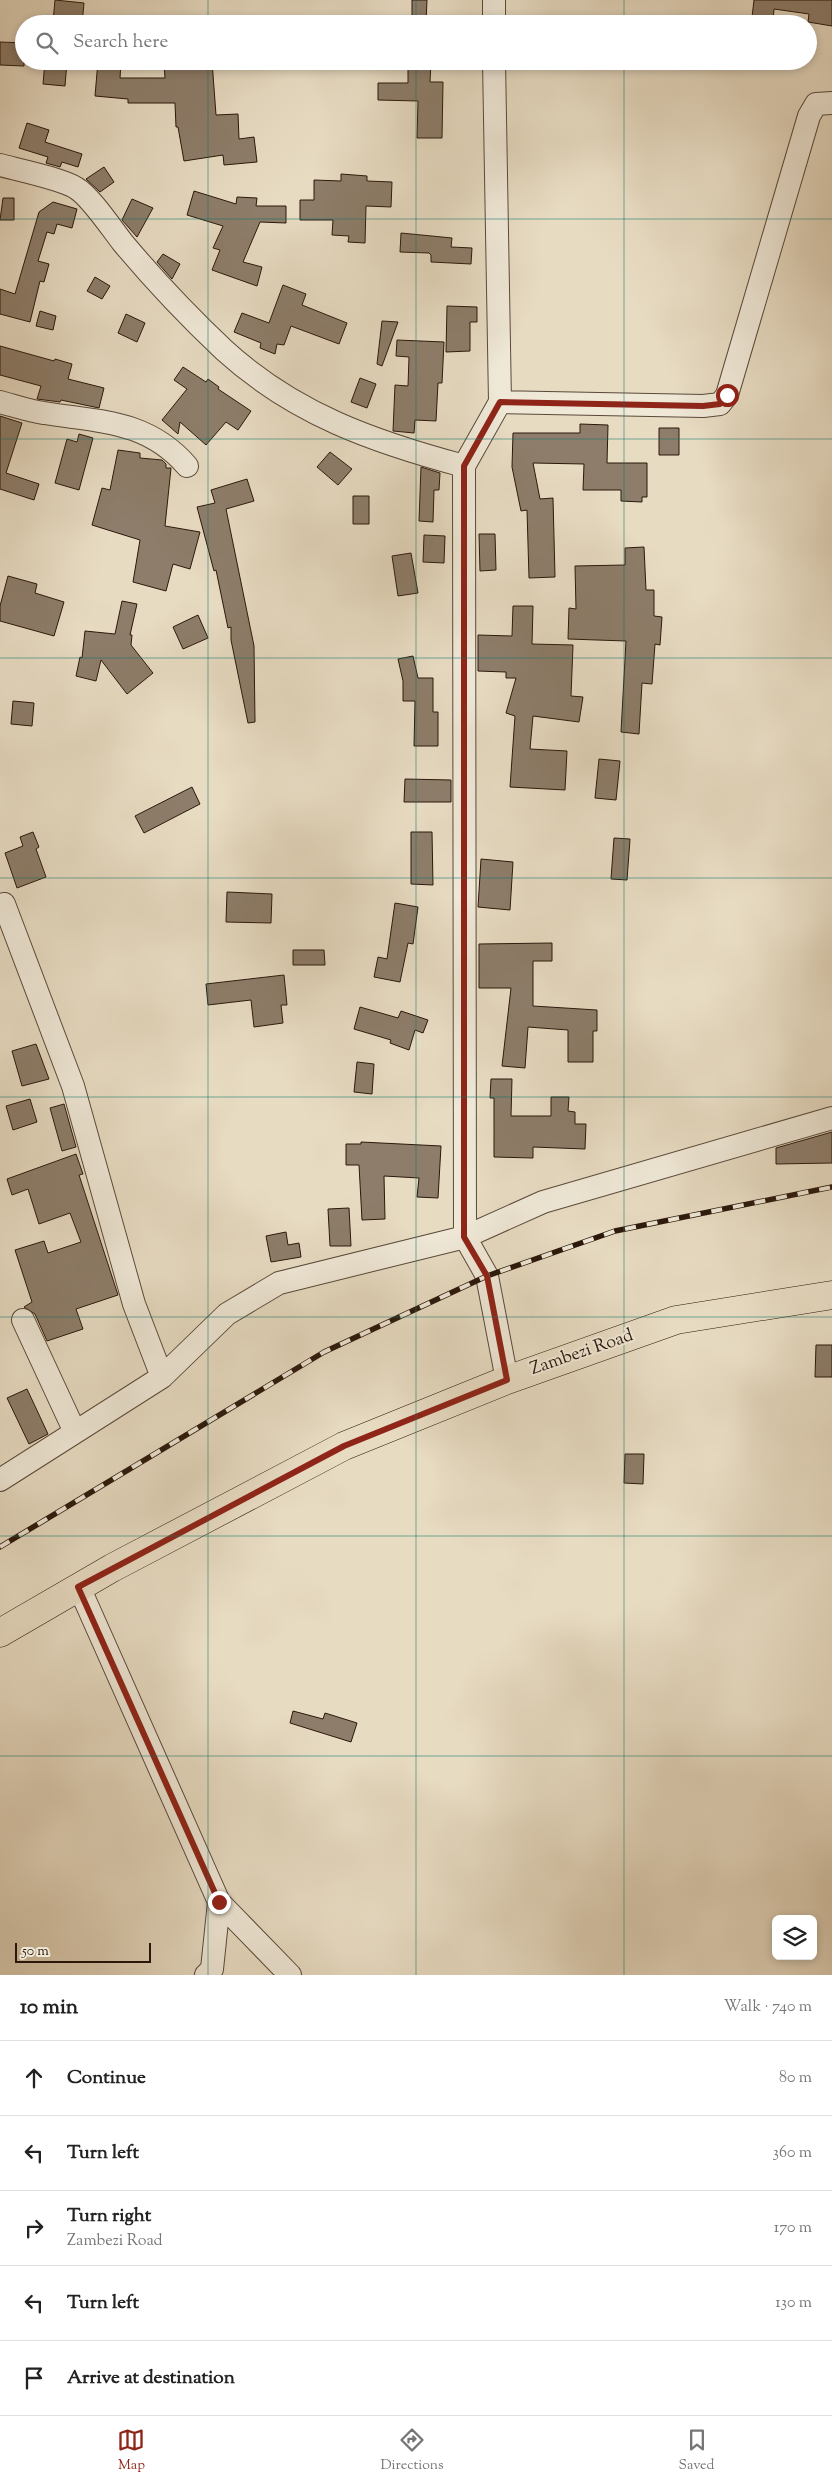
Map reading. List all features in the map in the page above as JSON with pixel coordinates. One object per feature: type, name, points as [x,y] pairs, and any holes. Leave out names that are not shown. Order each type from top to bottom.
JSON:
[{"type":"main road","name":"Zambezi Road","points":[[0,1633],[78,1587],[344,1446],[507,1380],[676,1320],[832,1295]]},
{"type":"street","points":[[494,0],[494,15]]},
{"type":"street","points":[[494,70],[500,402],[464,466],[464,1237],[487,1276],[507,1380]]},
{"type":"street","points":[[500,402],[703,406],[720,404],[727,395],[809,116],[816,104],[832,103]]},
{"type":"street","points":[[0,165],[76,187],[154,278],[225,350],[262,380],[306,409],[372,439],[464,466]]},
{"type":"street","points":[[0,402],[46,413],[96,419],[144,432],[164,443],[187,466]]},
{"type":"street","points":[[2,902],[73,1086],[134,1304],[162,1377]]},
{"type":"street","points":[[0,1480],[162,1377],[227,1314],[279,1283],[464,1237],[543,1202],[832,1118]]},
{"type":"street","points":[[23,1320],[75,1432]]},
{"type":"street","points":[[78,1587],[219,1902],[290,1975]]},
{"type":"street","points":[[206,1975],[212,1969],[219,1902]]},
{"type":"building","points":[[55,0],[84,3],[83,15],[54,15]]},
{"type":"building","points":[[412,0],[427,0],[426,15],[412,15]]},
{"type":"building","points":[[754,0],[832,0],[832,26],[817,24],[817,15],[774,9],[773,15],[752,15]]},
{"type":"building","points":[[0,42],[15,43],[15,66],[0,65]]},
{"type":"building","points":[[44,70],[66,70],[65,86],[43,84]]},
{"type":"building","points":[[97,70],[120,70],[120,78],[165,78],[165,70],[213,70],[216,115],[238,114],[239,139],[254,137],[257,162],[224,165],[223,155],[184,161],[178,127],[176,127],[175,103],[128,103],[128,99],[95,96]]},
{"type":"building","points":[[408,70],[431,70],[430,82],[443,82],[442,138],[417,138],[418,101],[378,100],[378,83],[408,83]]},
{"type":"building","points":[[27,123],[49,130],[45,142],[82,154],[78,167],[62,162],[60,167],[46,163],[48,157],[19,148]]},
{"type":"building","points":[[104,167],[114,182],[100,192],[86,179]]},
{"type":"building","points":[[341,174],[367,176],[367,181],[392,182],[391,207],[366,206],[365,243],[348,242],[349,236],[332,235],[333,220],[300,220],[300,200],[314,200],[314,180],[341,181]]},
{"type":"building","points":[[194,191],[236,204],[237,197],[257,198],[256,206],[286,206],[286,223],[260,222],[243,262],[262,267],[257,286],[212,270],[220,250],[213,248],[223,226],[187,215]]},
{"type":"building","points":[[3,198],[14,198],[14,220],[0,220]]},
{"type":"building","points":[[132,199],[153,208],[137,237],[122,220]]},
{"type":"building","points":[[53,202],[77,209],[72,228],[57,224],[54,234],[47,232],[38,261],[49,264],[44,282],[40,281],[30,322],[0,314],[0,289],[15,294],[39,212]]},
{"type":"building","points":[[401,233],[452,238],[451,247],[472,248],[471,264],[431,262],[431,255],[429,253],[400,252]]},
{"type":"building","points":[[163,254],[180,264],[172,279],[157,262]]},
{"type":"building","points":[[95,277],[110,286],[102,299],[87,291]]},
{"type":"building","points":[[283,285],[306,294],[302,305],[347,323],[339,344],[291,326],[284,345],[277,344],[275,354],[260,348],[261,343],[234,332],[242,313],[269,323]]},
{"type":"building","points":[[447,306],[477,307],[477,322],[470,322],[470,351],[446,352]]},
{"type":"building","points":[[40,311],[56,316],[53,330],[36,326]]},
{"type":"building","points":[[126,314],[145,323],[137,342],[118,333]]},
{"type":"building","points":[[382,321],[398,322],[382,366],[377,364]]},
{"type":"building","points":[[397,340],[444,342],[442,383],[438,383],[436,421],[415,420],[414,433],[393,431],[395,385],[408,386],[409,357],[396,356]]},
{"type":"building","points":[[0,346],[72,364],[68,379],[104,388],[99,408],[61,400],[60,402],[37,399],[41,386],[0,375]]},
{"type":"building","points":[[183,367],[206,382],[208,379],[219,387],[218,389],[251,411],[238,430],[226,422],[206,445],[180,422],[178,434],[162,420],[187,389],[174,380]]},
{"type":"building","points":[[360,378],[376,384],[367,408],[351,402]]},
{"type":"building","points":[[0,416],[22,423],[6,473],[39,484],[34,500],[0,489]]},
{"type":"building","points":[[580,424],[608,425],[607,463],[647,463],[647,497],[642,497],[642,502],[621,501],[621,490],[583,490],[584,464],[533,463],[540,499],[553,498],[555,577],[529,578],[527,510],[521,511],[512,467],[513,433],[580,433]]},
{"type":"building","points":[[659,428],[679,428],[679,455],[659,455]]},
{"type":"building","points":[[79,434],[93,438],[79,490],[55,483],[67,439],[77,442]]},
{"type":"building","points":[[118,450],[140,453],[140,458],[162,460],[166,464],[166,468],[171,468],[165,526],[200,532],[190,569],[173,564],[166,591],[133,582],[140,540],[92,525],[102,488],[110,490]]},
{"type":"building","points":[[330,452],[352,469],[338,485],[317,467]]},
{"type":"building","points":[[421,467],[440,473],[439,490],[434,490],[433,522],[419,521]]},
{"type":"building","points":[[247,479],[254,501],[226,509],[254,646],[255,722],[248,723],[231,640],[231,627],[228,628],[216,570],[214,571],[197,507],[215,503],[211,490]]},
{"type":"building","points":[[353,496],[369,496],[369,524],[353,524]]},
{"type":"building","points":[[479,534],[495,534],[496,570],[480,571]]},
{"type":"building","points":[[424,535],[445,536],[444,563],[423,562]]},
{"type":"building","points":[[644,547],[646,590],[654,590],[654,616],[662,617],[660,645],[655,644],[652,684],[642,683],[639,734],[621,732],[626,641],[568,639],[569,608],[576,609],[575,566],[625,565],[625,548]]},
{"type":"building","points":[[411,553],[418,593],[398,596],[392,556]]},
{"type":"building","points":[[8,576],[37,584],[35,593],[64,602],[54,636],[0,621],[0,606]]},
{"type":"building","points":[[122,601],[137,604],[130,635],[132,635],[131,645],[153,673],[127,694],[101,660],[96,681],[76,676],[80,657],[82,658],[85,631],[115,634]]},
{"type":"building","points":[[513,606],[533,606],[532,644],[573,645],[571,696],[583,697],[579,722],[533,716],[530,749],[567,751],[565,790],[510,787],[515,716],[506,713],[516,678],[506,678],[506,672],[478,671],[478,635],[512,636]]},
{"type":"building","points":[[198,615],[208,638],[183,649],[173,627]]},
{"type":"building","points":[[413,656],[418,678],[433,678],[433,712],[438,712],[438,746],[414,746],[415,701],[403,701],[403,681],[398,659]]},
{"type":"building","points":[[13,701],[34,703],[32,726],[11,724]]},
{"type":"building","points":[[599,759],[620,761],[616,800],[595,798]]},
{"type":"building","points":[[405,779],[451,780],[451,802],[404,802]]},
{"type":"building","points":[[192,787],[200,804],[144,833],[135,816]]},
{"type":"building","points":[[33,832],[39,847],[36,849],[46,877],[17,888],[5,853],[23,846],[20,837]]},
{"type":"building","points":[[411,832],[432,832],[433,885],[411,884]]},
{"type":"building","points":[[614,838],[630,839],[627,880],[611,879]]},
{"type":"building","points":[[481,859],[513,862],[510,910],[478,907]]},
{"type":"building","points":[[227,892],[272,894],[271,923],[226,922]]},
{"type":"building","points":[[395,903],[418,907],[413,944],[408,943],[400,982],[374,977],[378,957],[387,959]]},
{"type":"building","points":[[552,943],[552,961],[533,961],[533,1006],[597,1010],[597,1031],[593,1031],[593,1062],[568,1062],[568,1030],[528,1027],[525,1068],[502,1066],[511,988],[479,988],[479,944]]},
{"type":"building","points":[[293,950],[324,950],[325,965],[293,965]]},
{"type":"building","points":[[284,975],[287,1005],[281,1005],[283,1023],[254,1027],[251,1000],[208,1005],[206,984]]},
{"type":"building","points":[[360,1007],[398,1018],[401,1011],[428,1020],[423,1033],[415,1030],[409,1050],[390,1043],[391,1040],[354,1029]]},
{"type":"building","points":[[36,1044],[49,1079],[22,1086],[12,1051]]},
{"type":"building","points":[[357,1062],[374,1064],[372,1094],[354,1092]]},
{"type":"building","points":[[491,1079],[512,1079],[511,1116],[551,1116],[551,1097],[569,1097],[568,1111],[575,1112],[575,1124],[586,1124],[585,1149],[533,1147],[533,1158],[494,1157],[494,1098],[490,1098]]},
{"type":"building","points":[[30,1099],[37,1122],[13,1130],[6,1106]]},
{"type":"building","points":[[64,1104],[76,1147],[62,1151],[50,1108]]},
{"type":"building","points":[[832,1132],[832,1163],[776,1164],[776,1148]]},
{"type":"building","points":[[361,1142],[441,1146],[438,1198],[417,1197],[419,1178],[384,1176],[385,1219],[362,1220],[359,1165],[346,1165],[346,1144],[361,1144]]},
{"type":"building","points":[[76,1154],[83,1174],[79,1175],[118,1295],[76,1309],[83,1329],[47,1341],[35,1314],[24,1307],[32,1302],[15,1250],[44,1241],[48,1253],[81,1242],[70,1213],[39,1224],[28,1189],[12,1195],[7,1179]]},
{"type":"building","points":[[349,1208],[351,1246],[330,1246],[328,1209]]},
{"type":"building","points":[[286,1232],[288,1245],[299,1243],[301,1257],[271,1262],[266,1236]]},
{"type":"building","points":[[816,1345],[832,1345],[832,1377],[815,1377]]},
{"type":"building","points":[[27,1389],[48,1434],[29,1444],[7,1398]]},
{"type":"building","points":[[625,1454],[644,1454],[643,1484],[624,1483]]},
{"type":"building","points":[[293,1711],[323,1719],[325,1713],[357,1723],[351,1742],[290,1723]]},
{"type":"railway","points":[[0,1547],[324,1352],[487,1276],[615,1231],[832,1187]]},
{"type":"route","points":[[219,1902],[78,1587],[344,1446],[507,1380],[487,1276],[464,1237],[466,944],[464,466],[500,402],[703,406],[720,404],[727,395]]}]
